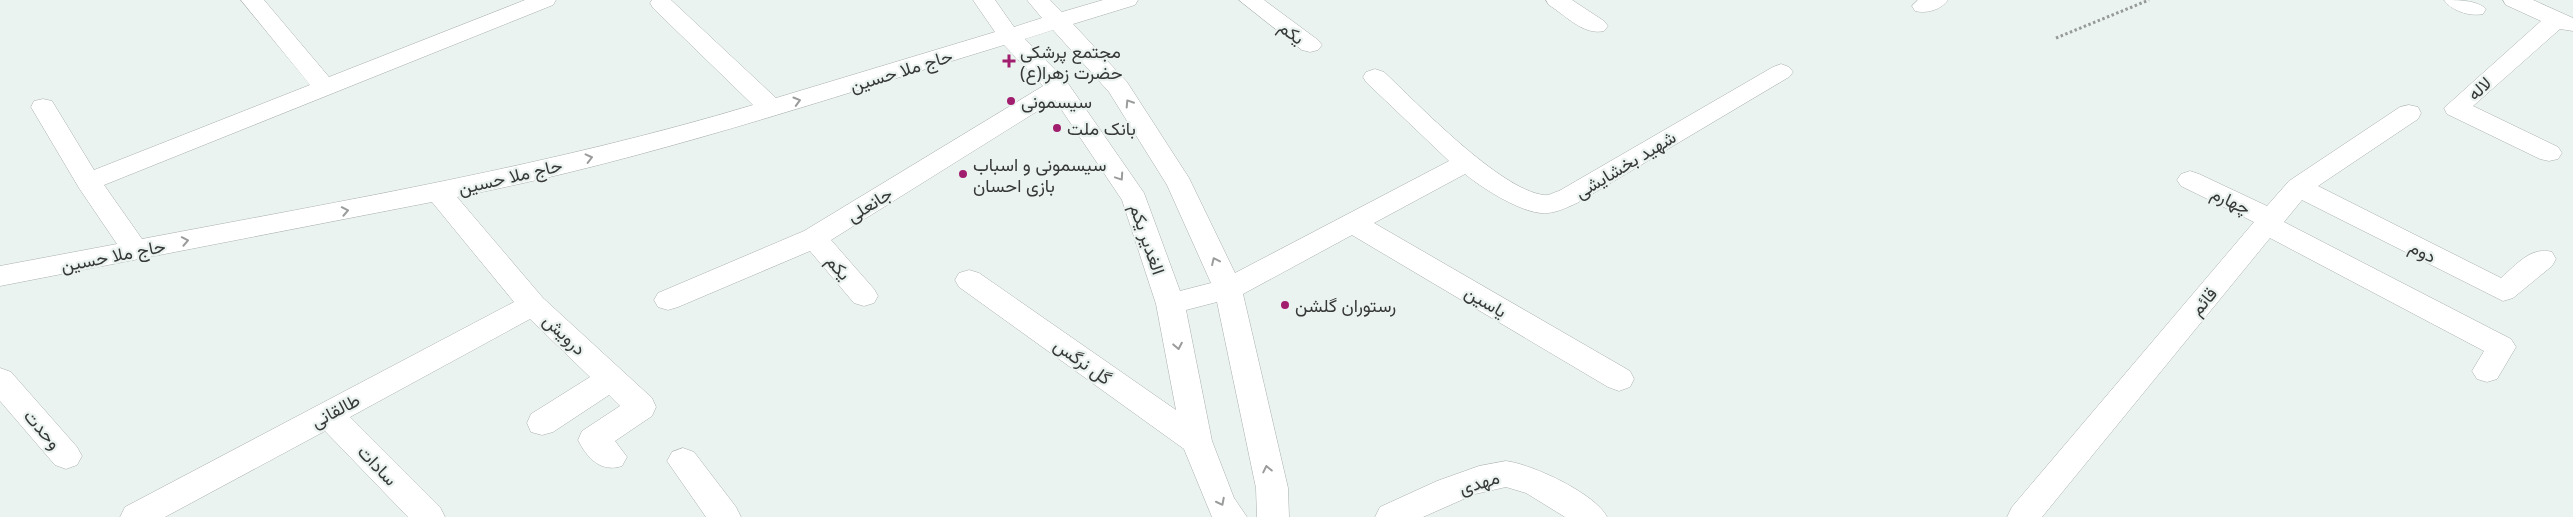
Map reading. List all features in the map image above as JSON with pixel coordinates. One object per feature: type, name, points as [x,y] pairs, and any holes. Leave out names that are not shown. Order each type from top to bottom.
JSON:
[{"type":"street","points":[[252,0],[324,86]]},
{"type":"street","points":[[88,182],[324,86],[545,0]]},
{"type":"street","name":"الغدیر یکم","points":[[984,0],[1010,37],[1058,87],[1135,199],[1170,304],[1197,441],[1221,505],[1231,517]]},
{"type":"street","points":[[1038,0],[1118,87],[1180,184],[1228,290],[1272,488],[1273,517]]},
{"type":"street","name":"حاج ملا حسین","points":[[0,276],[439,193],[679,136],[1127,0]]},
{"type":"street","name":"یکم","points":[[1250,0],[1310,46]]},
{"type":"street","points":[[1557,0],[1596,26]]},
{"type":"street","points":[[2514,0],[2565,22]]},
{"type":"street","points":[[661,3],[771,108]]},
{"type":"street","name":"لاله","points":[[2549,154],[2456,108],[2565,22]]},
{"type":"street","name":"شهید بخشایشی","points":[[1375,77],[1467,162],[1517,197],[1544,205],[1568,197],[1781,72]]},
{"type":"street","name":"جانعلی","points":[[668,300],[814,238],[1058,87]]},
{"type":"street","points":[[43,107],[88,182],[136,251]]},
{"type":"street","name":"قائم","points":[[2023,517],[2298,187],[2409,113]]},
{"type":"street","points":[[1170,304],[1228,290],[1467,162]]},
{"type":"street","name":"چهارم","points":[[2190,180],[2501,347],[2487,372]]},
{"type":"street","name":"دوم","points":[[2298,187],[2503,291],[2542,258]]},
{"type":"street","name":"درویش","points":[[439,193],[533,305],[641,407],[592,440],[611,457]]},
{"type":"street","name":"یاسین","points":[[1353,223],[1619,379]]},
{"type":"street","name":"یکم","points":[[814,238],[864,296]]},
{"type":"street","name":"گل نرگس","points":[[969,280],[1197,441]]},
{"type":"street","name":"طالقانی","points":[[136,517],[533,305]]},
{"type":"street","points":[[542,423],[611,378]]},
{"type":"street","name":"وحدت","points":[[0,380],[66,456]]},
{"type":"street","name":"سادات","points":[[328,414],[429,517]]},
{"type":"street","points":[[683,461],[725,517]]},
{"type":"street","name":"مهدی","points":[[1391,517],[1476,480],[1507,474],[1535,482],[1591,517]]},
{"type":"path","points":[[2056,38],[2149,0]]},
{"type":"place","name":"مجتمع پرشکی حضرت زهرا(ع)","points":[[1009,61]]},
{"type":"place","name":"سیسمونی","points":[[1011,101]]},
{"type":"place","name":"بانک ملت","points":[[1057,128]]},
{"type":"place","name":"سیسمونی و اسباب بازی احسان","points":[[963,174]]},
{"type":"place","name":"رستوران گلشن","points":[[1285,305]]}]
